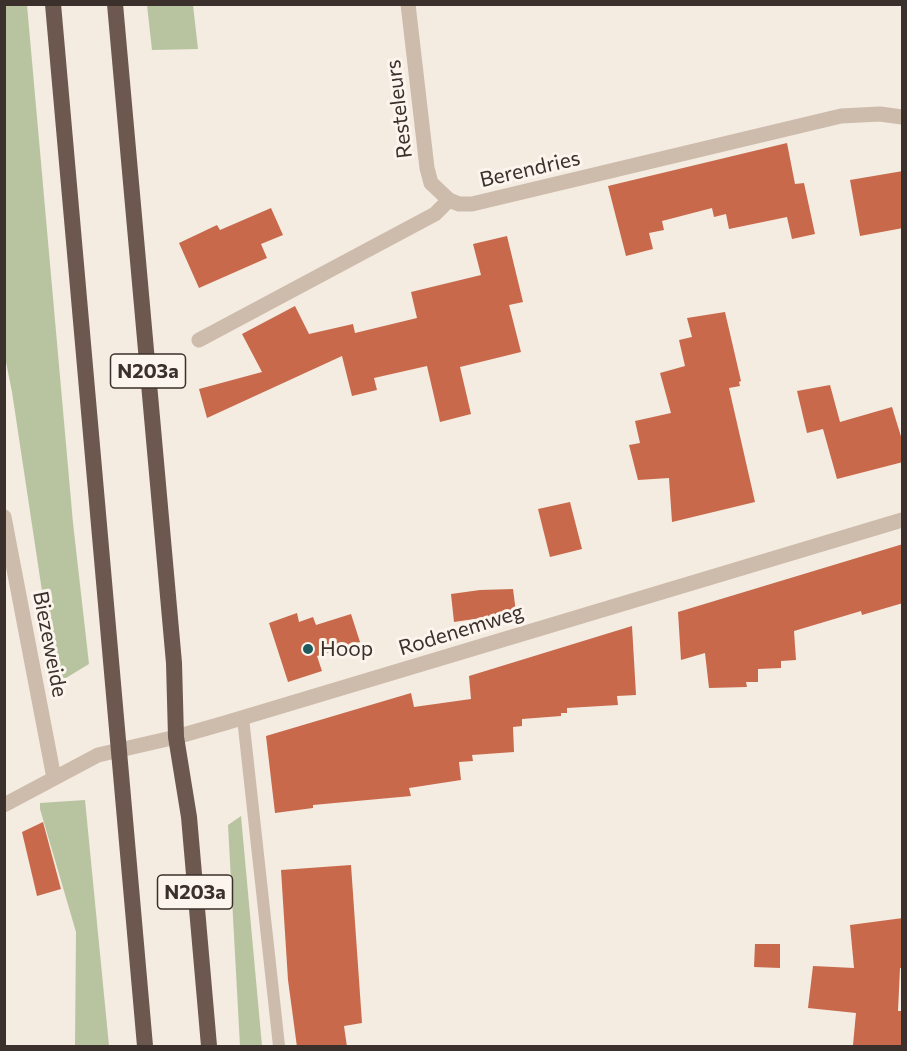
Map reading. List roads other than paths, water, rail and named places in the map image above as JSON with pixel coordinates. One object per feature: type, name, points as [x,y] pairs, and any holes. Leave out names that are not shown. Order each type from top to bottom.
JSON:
[{"type":"highway","name":"N203a","points":[[53,4],[145,1047]]},
{"type":"highway","name":"N203a","points":[[115,4],[174,663],[176,737],[189,817],[209,1047]]},
{"type":"street","name":"Resteleurs","points":[[408,4],[427,168],[431,183],[449,200]]},
{"type":"street","name":"Berendries","points":[[449,200],[459,204],[472,204],[842,116],[880,114],[903,117]]},
{"type":"street","points":[[199,340],[435,214],[449,200]]},
{"type":"street","name":"Biezeweide","points":[[4,517],[54,778]]},
{"type":"street","name":"Rodenemweg","points":[[4,805],[98,755],[176,737],[903,520]]},
{"type":"lane","points":[[243,717],[279,1047]]},
{"type":"place","name":"Hoop","points":[[308,649]]}]
